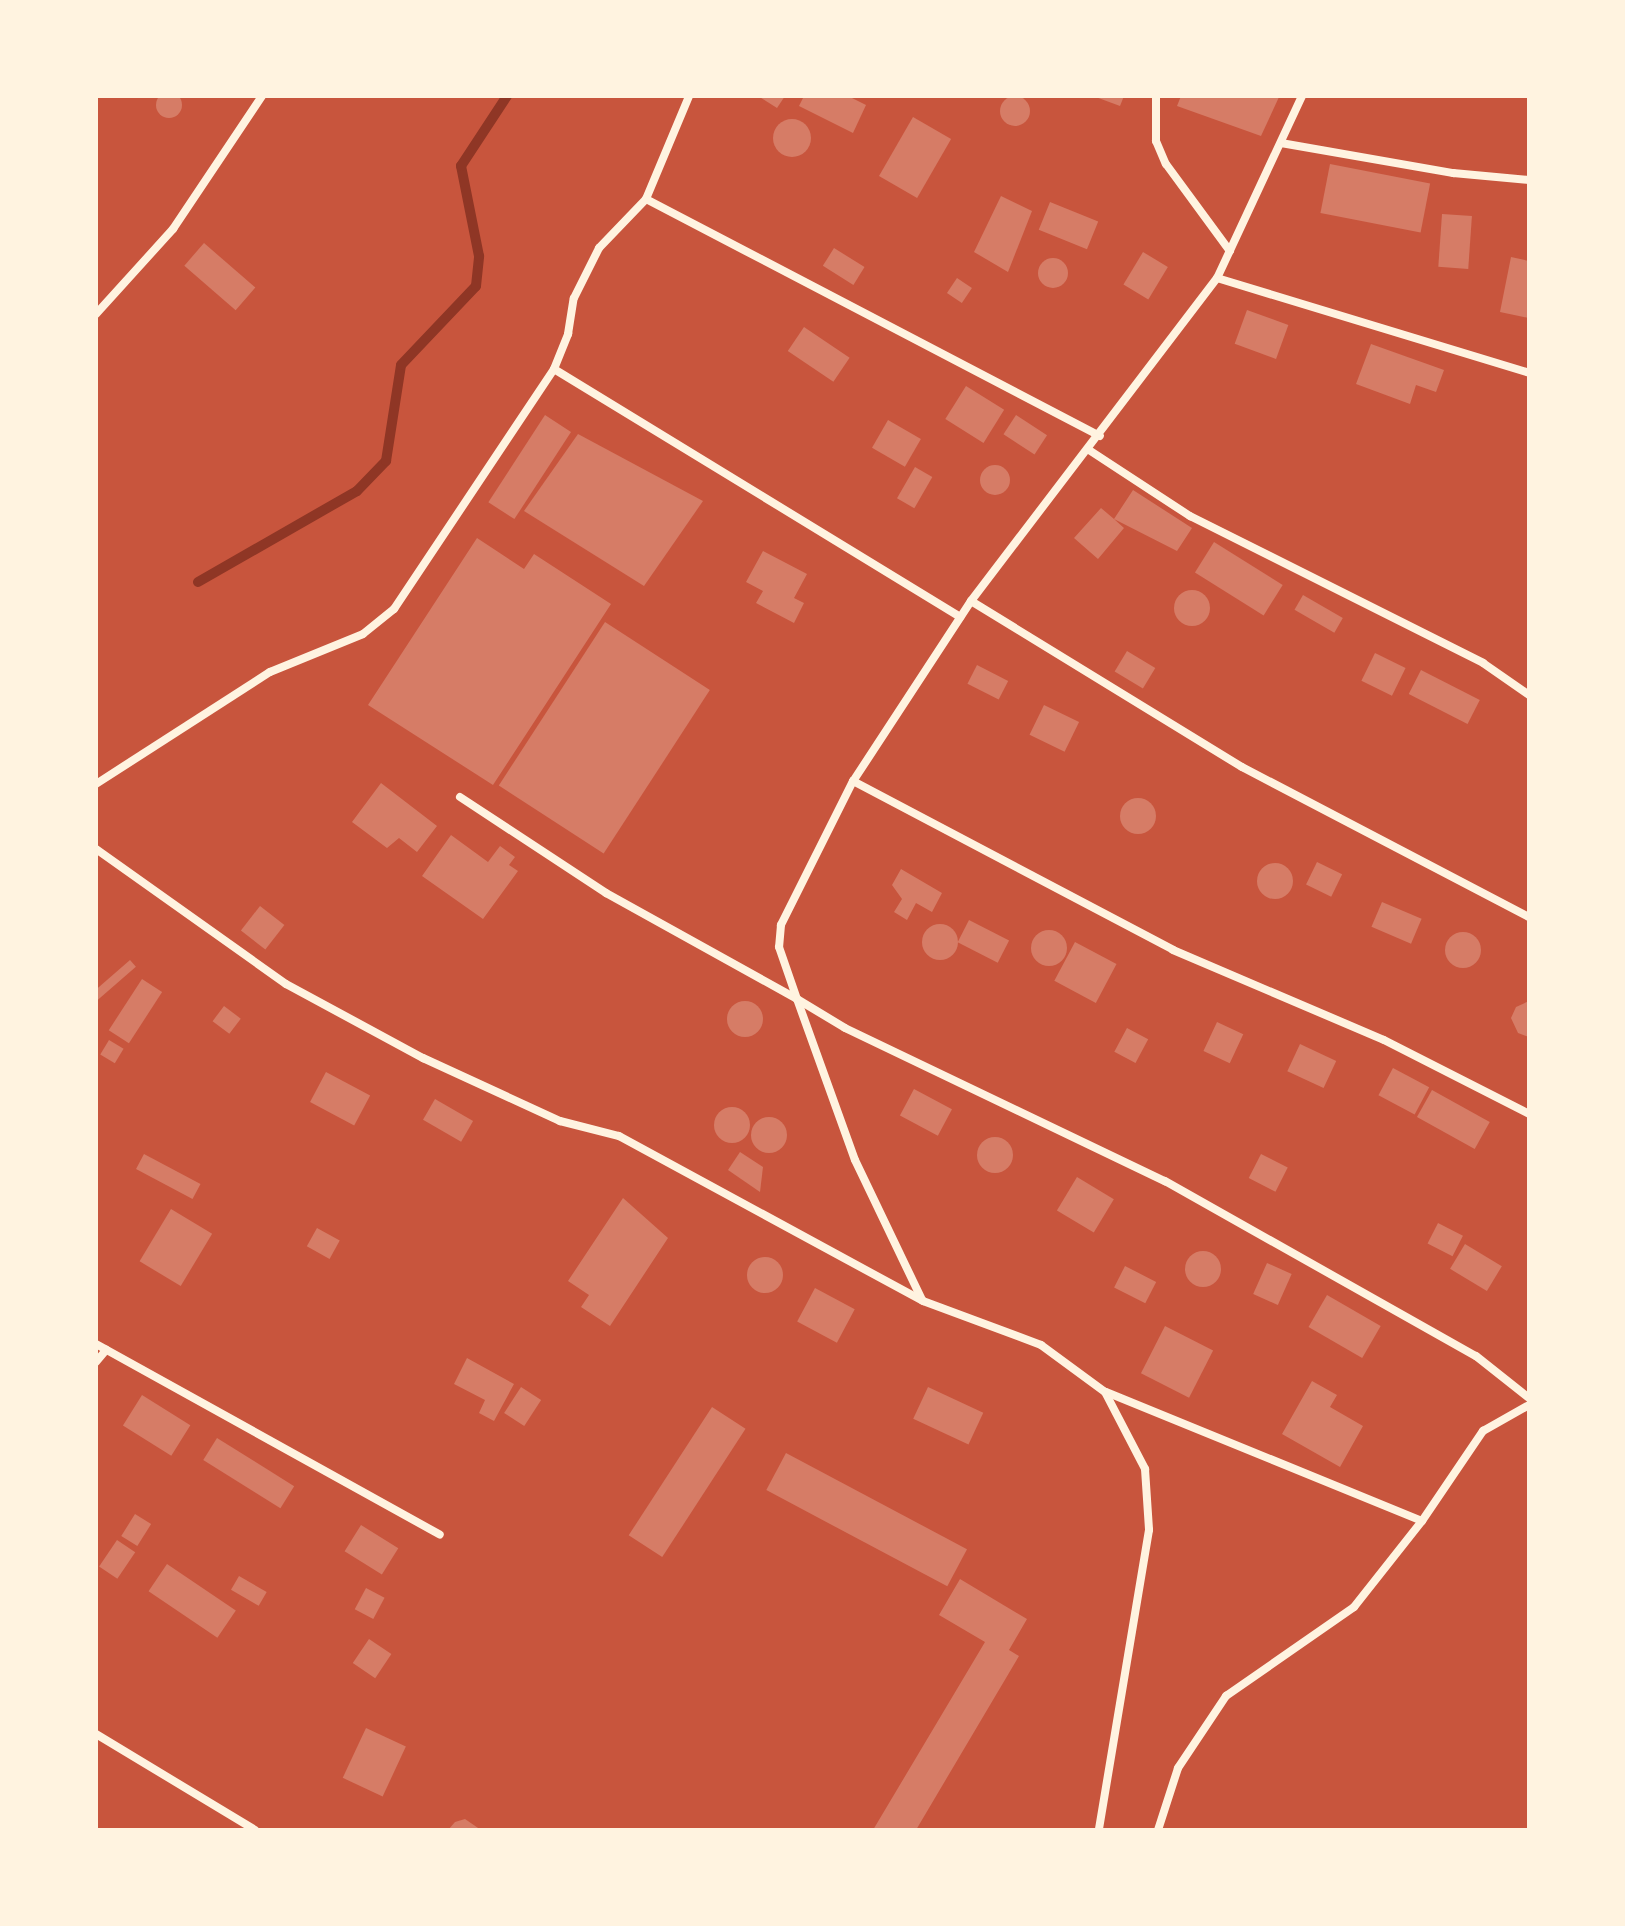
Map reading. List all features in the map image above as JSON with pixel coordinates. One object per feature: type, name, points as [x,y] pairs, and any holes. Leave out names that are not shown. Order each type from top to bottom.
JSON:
[{"type":"street","points":[[96,314],[173,229],[262,96]]},
{"type":"street","points":[[96,784],[270,672],[363,634],[394,609],[554,369],[568,334],[574,298],[599,248],[646,199],[689,96]]},
{"type":"street","points":[[1156,96],[1156,141],[1166,164],[1230,251]]},
{"type":"street","points":[[923,1301],[855,1160],[779,947],[781,925],[853,781],[960,617],[1217,278],[1302,96]]},
{"type":"street","points":[[1281,143],[1453,173],[1529,180]]},
{"type":"street","points":[[646,199],[1100,436]]},
{"type":"street","points":[[1217,278],[1529,373]]},
{"type":"street","points":[[554,369],[960,617]]},
{"type":"street","points":[[1089,450],[1190,516],[1483,663],[1529,695]]},
{"type":"street","points":[[971,601],[1242,767],[1529,917]]},
{"type":"street","points":[[853,781],[1173,950],[1384,1040],[1529,1114]]},
{"type":"street","points":[[460,797],[606,893],[797,999],[1009,1110],[1178,1188],[1476,1356],[1529,1398]]},
{"type":"street","points":[[96,849],[286,984],[423,1058],[560,1121],[619,1136],[923,1301],[1041,1345],[1105,1392],[1422,1521]]},
{"type":"street","points":[[96,1344],[440,1535]]},
{"type":"street","points":[[96,1362],[106,1350]]},
{"type":"street","points":[[1099,1830],[1149,1530],[1145,1469],[1105,1392]]},
{"type":"street","points":[[1158,1830],[1178,1768],[1226,1696],[1354,1607],[1422,1521],[1483,1431],[1529,1405]]},
{"type":"street","points":[[96,1734],[255,1830]]},
{"type":"building","points":[[169,92],[178,96],[182,105],[178,114],[169,118],[160,114],[156,105],[160,96]]},
{"type":"building","points":[[758,96],[785,96],[777,108]]},
{"type":"building","points":[[804,96],[848,96],[866,105],[853,133],[799,106]]},
{"type":"building","points":[[1015,96],[1025,101],[1030,111],[1025,121],[1015,126],[1005,121],[1000,111],[1005,101]]},
{"type":"building","points":[[1093,96],[1124,96],[1120,106]]},
{"type":"building","points":[[1181,96],[1279,97],[1261,136],[1177,106]]},
{"type":"building","points":[[913,117],[951,139],[917,198],[879,176]]},
{"type":"building","points":[[792,119],[805,125],[811,138],[805,151],[792,157],[779,151],[773,138],[779,125]]},
{"type":"building","points":[[1330,164],[1430,183],[1421,233],[1320,213]]},
{"type":"building","points":[[1001,196],[1032,211],[1008,272],[974,252]]},
{"type":"building","points":[[1050,202],[1098,221],[1087,249],[1039,230]]},
{"type":"building","points":[[1442,214],[1472,216],[1468,269],[1438,267]]},
{"type":"building","points":[[204,243],[255,288],[236,310],[184,266]]},
{"type":"building","points":[[834,248],[865,267],[853,285],[823,266]]},
{"type":"building","points":[[1143,252],[1168,267],[1148,300],[1123,285]]},
{"type":"building","points":[[1511,257],[1529,261],[1529,318],[1500,312]]},
{"type":"building","points":[[1053,258],[1063,263],[1068,273],[1063,283],[1053,288],[1043,283],[1038,273],[1043,263]]},
{"type":"building","points":[[957,278],[972,288],[962,303],[947,293]]},
{"type":"building","points":[[1247,310],[1288,325],[1276,359],[1235,344]]},
{"type":"building","points":[[804,327],[850,358],[833,382],[788,351]]},
{"type":"building","points":[[1371,344],[1444,370],[1436,392],[1416,385],[1410,404],[1356,384]]},
{"type":"building","points":[[966,386],[1004,410],[983,443],[945,419]]},
{"type":"building","points":[[545,415],[571,432],[514,519],[488,502]]},
{"type":"building","points":[[1016,415],[1047,435],[1035,454],[1003,434]]},
{"type":"building","points":[[888,420],[921,439],[905,467],[872,448]]},
{"type":"building","points":[[578,434],[703,501],[644,586],[524,511]]},
{"type":"building","points":[[995,465],[1005,470],[1010,480],[1005,490],[995,495],[985,490],[980,480],[985,470]]},
{"type":"building","points":[[915,467],[932,477],[914,508],[897,498]]},
{"type":"building","points":[[1133,490],[1192,528],[1177,551],[1114,519]]},
{"type":"building","points":[[1101,508],[1124,528],[1098,559],[1074,538]]},
{"type":"building","points":[[477,538],[524,569],[534,554],[611,604],[493,785],[368,705]]},
{"type":"building","points":[[1214,542],[1283,585],[1264,615],[1195,573]]},
{"type":"building","points":[[763,551],[807,574],[794,598],[804,603],[794,623],[756,603],[763,591],[746,582]]},
{"type":"building","points":[[1192,590],[1205,595],[1210,608],[1205,621],[1192,626],[1179,621],[1174,608],[1179,595]]},
{"type":"building","points":[[1303,595],[1343,618],[1334,633],[1294,610]]},
{"type":"building","points":[[605,622],[710,690],[604,854],[499,786]]},
{"type":"building","points":[[1127,651],[1155,668],[1143,689],[1115,672]]},
{"type":"building","points":[[1375,653],[1406,668],[1392,696],[1361,681]]},
{"type":"building","points":[[977,665],[1008,681],[999,700],[967,684]]},
{"type":"building","points":[[1421,670],[1480,700],[1468,724],[1409,694]]},
{"type":"building","points":[[1044,705],[1079,722],[1065,752],[1030,735]]},
{"type":"building","points":[[381,783],[437,826],[417,852],[399,838],[387,848],[352,822]]},
{"type":"building","points":[[1138,798],[1150,804],[1156,816],[1150,828],[1138,834],[1126,828],[1120,816],[1126,804]]},
{"type":"building","points":[[451,835],[488,862],[500,846],[515,857],[509,865],[518,871],[483,919],[422,876]]},
{"type":"building","points":[[1317,862],[1342,874],[1331,897],[1306,884]]},
{"type":"building","points":[[1275,863],[1287,869],[1293,881],[1287,893],[1275,899],[1263,893],[1257,881],[1263,869]]},
{"type":"building","points":[[901,869],[942,893],[932,912],[916,903],[907,920],[894,912],[902,899],[892,885]]},
{"type":"building","points":[[1382,902],[1422,919],[1411,944],[1371,927]]},
{"type":"building","points":[[260,906],[284,925],[265,950],[241,930]]},
{"type":"building","points":[[969,920],[1009,940],[998,963],[958,942]]},
{"type":"building","points":[[940,924],[953,929],[958,942],[953,955],[940,960],[927,955],[922,942],[927,929]]},
{"type":"building","points":[[1049,930],[1061,936],[1067,948],[1061,960],[1049,966],[1037,960],[1031,948],[1037,936]]},
{"type":"building","points":[[1463,932],[1476,937],[1481,950],[1476,963],[1463,968],[1450,963],[1445,950],[1450,937]]},
{"type":"building","points":[[1075,942],[1116,964],[1096,1003],[1054,981]]},
{"type":"building","points":[[130,960],[136,967],[96,1001],[96,990]]},
{"type":"building","points":[[142,979],[162,992],[129,1043],[109,1030]]},
{"type":"building","points":[[745,1001],[757,1007],[763,1019],[757,1031],[745,1037],[733,1031],[727,1019],[733,1007]]},
{"type":"building","points":[[1529,1001],[1529,1037],[1518,1033],[1511,1018],[1516,1007]]},
{"type":"building","points":[[224,1006],[241,1019],[229,1034],[213,1021]]},
{"type":"building","points":[[1217,1022],[1243,1034],[1230,1063],[1203,1051]]},
{"type":"building","points":[[1127,1028],[1148,1039],[1136,1063],[1114,1052]]},
{"type":"building","points":[[109,1040],[124,1049],[115,1063],[100,1055]]},
{"type":"building","points":[[1300,1044],[1336,1061],[1324,1088],[1287,1071]]},
{"type":"building","points":[[1393,1068],[1429,1087],[1415,1115],[1378,1095]]},
{"type":"building","points":[[326,1072],[370,1095],[354,1125],[310,1102]]},
{"type":"building","points":[[914,1089],[952,1109],[938,1136],[900,1115]]},
{"type":"building","points":[[1432,1090],[1490,1122],[1475,1149],[1417,1117]]},
{"type":"building","points":[[435,1099],[473,1121],[461,1142],[423,1120]]},
{"type":"building","points":[[732,1107],[744,1113],[750,1125],[744,1137],[732,1143],[720,1137],[714,1125],[720,1113]]},
{"type":"building","points":[[769,1117],[781,1123],[787,1135],[781,1147],[769,1153],[757,1147],[751,1135],[757,1123]]},
{"type":"building","points":[[995,1137],[1007,1143],[1013,1155],[1007,1167],[995,1173],[983,1167],[977,1155],[983,1143]]},
{"type":"building","points":[[740,1152],[763,1167],[760,1192],[728,1170]]},
{"type":"building","points":[[144,1154],[201,1184],[193,1199],[136,1169]]},
{"type":"building","points":[[1261,1154],[1288,1168],[1275,1192],[1249,1178]]},
{"type":"building","points":[[1077,1177],[1114,1199],[1094,1233],[1057,1210]]},
{"type":"building","points":[[623,1198],[668,1238],[610,1326],[581,1307],[589,1295],[568,1281]]},
{"type":"building","points":[[171,1209],[212,1234],[181,1286],[140,1261]]},
{"type":"building","points":[[1438,1223],[1463,1236],[1453,1256],[1428,1243]]},
{"type":"building","points":[[317,1228],[340,1241],[330,1259],[307,1246]]},
{"type":"building","points":[[1465,1244],[1502,1266],[1487,1291],[1450,1269]]},
{"type":"building","points":[[1203,1251],[1215,1257],[1221,1269],[1215,1281],[1203,1287],[1191,1281],[1185,1269],[1191,1257]]},
{"type":"building","points":[[765,1257],[777,1263],[783,1275],[777,1287],[765,1293],[753,1287],[747,1275],[753,1263]]},
{"type":"building","points":[[1267,1263],[1292,1274],[1278,1305],[1253,1294]]},
{"type":"building","points":[[1125,1266],[1156,1282],[1145,1303],[1114,1287]]},
{"type":"building","points":[[815,1288],[855,1309],[837,1343],[797,1322]]},
{"type":"building","points":[[1327,1295],[1381,1326],[1362,1358],[1308,1327]]},
{"type":"building","points":[[1165,1326],[1213,1351],[1189,1398],[1141,1373]]},
{"type":"building","points":[[467,1358],[514,1384],[494,1421],[479,1413],[485,1400],[454,1384]]},
{"type":"building","points":[[1312,1381],[1337,1395],[1330,1407],[1363,1426],[1340,1467],[1282,1434]]},
{"type":"building","points":[[521,1387],[541,1400],[524,1426],[504,1413]]},
{"type":"building","points":[[928,1387],[983,1413],[968,1445],[913,1419]]},
{"type":"building","points":[[142,1395],[190,1425],[171,1456],[123,1426]]},
{"type":"building","points":[[712,1407],[746,1429],[662,1557],[629,1535]]},
{"type":"building","points":[[217,1438],[294,1486],[280,1508],[203,1460]]},
{"type":"building","points":[[786,1453],[967,1549],[947,1586],[766,1490]]},
{"type":"building","points":[[135,1514],[151,1524],[137,1546],[121,1536]]},
{"type":"building","points":[[361,1525],[398,1548],[382,1575],[345,1551]]},
{"type":"building","points":[[117,1540],[135,1552],[117,1579],[99,1567]]},
{"type":"building","points":[[167,1564],[236,1610],[217,1638],[149,1591]]},
{"type":"building","points":[[239,1576],[267,1592],[259,1606],[231,1590]]},
{"type":"building","points":[[960,1579],[1027,1619],[1009,1650],[1019,1656],[916,1830],[873,1830],[985,1642],[939,1615]]},
{"type":"building","points":[[366,1588],[385,1598],[373,1619],[355,1609]]},
{"type":"building","points":[[369,1639],[391,1654],[375,1678],[353,1663]]},
{"type":"building","points":[[366,1728],[406,1747],[383,1796],[343,1778]]},
{"type":"building","points":[[465,1819],[481,1830],[448,1830],[455,1822]]},
{"type":"waterway","points":[[198,582],[357,491],[386,461],[401,365],[476,286],[479,256],[461,166],[507,96]]}]
